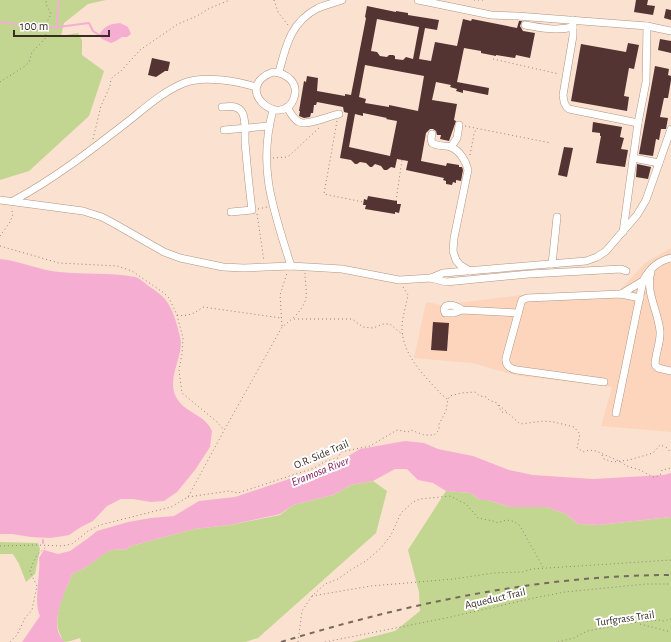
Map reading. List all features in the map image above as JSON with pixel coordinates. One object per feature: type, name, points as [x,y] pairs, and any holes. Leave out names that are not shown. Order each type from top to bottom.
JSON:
[{"type":"lane","points":[[279,72],[284,54],[296,25],[304,17],[318,8],[342,0]]},
{"type":"lane","points":[[418,0],[492,15],[518,16],[573,24],[647,26],[671,31]]},
{"type":"lane","points":[[525,25],[562,29],[573,24]]},
{"type":"lane","points":[[573,24],[573,36],[563,95],[564,103],[569,109],[638,123]]},
{"type":"lane","points":[[622,232],[638,123],[646,82],[647,26]]},
{"type":"lane","points":[[279,72],[285,74],[292,80],[295,87],[295,94],[292,102],[287,107],[281,110],[273,110],[266,108],[261,102],[257,95],[256,87],[265,74],[279,72]]},
{"type":"lane","points":[[7,200],[42,185],[90,151],[165,93],[184,83],[209,79],[256,87]]},
{"type":"lane","points":[[222,107],[230,106],[238,108],[243,114],[252,210],[231,212]]},
{"type":"lane","points":[[287,107],[295,119],[304,123],[309,123],[338,114]]},
{"type":"lane","points":[[273,110],[269,126],[267,172],[273,206],[290,266]]},
{"type":"lane","points":[[451,147],[457,138],[461,125]]},
{"type":"lane","points":[[224,130],[269,126]]},
{"type":"lane","points":[[431,278],[443,273],[586,261],[597,257],[606,251],[637,215],[646,200],[671,129]]},
{"type":"lane","points":[[432,134],[432,144],[451,147],[466,162],[468,170],[454,238],[453,250],[456,260],[460,265],[470,271]]},
{"type":"lane","points":[[633,158],[659,163]]},
{"type":"lane","points":[[7,200],[83,211],[102,217],[164,252],[186,260],[223,267],[244,268],[290,266],[342,269],[399,280],[431,278],[446,282],[537,274],[621,269],[626,271]]},
{"type":"lane","points":[[552,264],[557,217]]},
{"type":"lane","points":[[616,413],[643,281],[648,272],[658,263],[671,258]]},
{"type":"lane","points":[[652,268],[649,282],[660,332],[655,365],[658,368],[671,371]]},
{"type":"lane","points":[[621,294],[643,281]]},
{"type":"lane","points":[[604,382],[517,370],[511,368],[507,364],[506,358],[522,300],[527,298],[621,294],[640,298]]},
{"type":"lane","points":[[462,310],[518,313]]},
{"type":"path","points":[[0,82],[25,66],[29,62],[32,52],[45,39],[46,35],[44,30],[51,14],[46,4],[46,0]]},
{"type":"path","points":[[90,151],[101,106],[110,86],[111,79],[120,72],[140,50],[178,24],[230,0]]},
{"type":"path","points":[[274,0],[280,16],[293,30]]},
{"type":"path","points":[[474,0],[484,0]]},
{"type":"path","points":[[493,59],[563,75]]},
{"type":"path","points":[[338,114],[324,194],[363,202]]},
{"type":"path","points":[[461,125],[551,143]]},
{"type":"path","points":[[267,158],[287,157],[321,126]]},
{"type":"path","points":[[470,158],[476,128]]},
{"type":"path","points":[[396,201],[402,160]]},
{"type":"path","points":[[0,236],[10,222],[13,214],[7,200]]},
{"type":"path","points":[[265,267],[256,209],[273,206]]},
{"type":"path","points":[[0,246],[59,262],[112,266],[132,271],[164,293],[169,298],[177,315],[182,338],[182,354],[179,370],[182,393],[216,421],[224,430]]},
{"type":"path","points":[[282,327],[280,295],[290,266]]},
{"type":"path","points":[[0,546],[62,546],[72,544],[88,531],[100,525],[171,508],[188,497],[282,327],[293,318],[301,308],[306,298],[305,267]]},
{"type":"path","points":[[399,280],[408,295],[402,325],[403,335],[410,357],[435,388],[448,399],[450,396],[461,393],[475,392],[499,405],[502,412],[508,413],[516,422],[520,424],[544,421],[574,427],[580,434],[577,448],[584,452],[589,450],[602,454],[653,477],[661,474],[662,470],[671,468]]},
{"type":"path","points":[[177,315],[195,313],[203,307],[281,318]]},
{"type":"path","points":[[293,318],[352,319],[363,327],[373,328],[383,324],[390,324],[403,335]]},
{"type":"path","name":"O.R. Side Trail","points":[[188,497],[229,491],[238,493],[314,468],[326,461],[338,458],[341,452],[374,444],[397,430],[408,432],[411,430],[424,435],[434,435],[437,432],[439,424],[446,411],[448,399]]},
{"type":"path","points":[[602,454],[604,459],[613,462],[621,462],[653,453],[660,445],[666,447],[671,453]]},
{"type":"path","points":[[298,642],[302,611],[312,596],[325,584],[338,579],[366,561],[381,548],[391,535],[401,513],[420,499],[435,496],[450,496],[466,504],[478,518],[498,523],[505,520],[516,522],[520,526],[544,568]]},
{"type":"path","points":[[10,642],[17,635],[25,618],[32,610],[37,586],[30,572],[37,554],[48,545]]},
{"type":"path","points":[[312,596],[371,586],[454,579],[493,573],[522,572],[532,569],[671,560]]},
{"type":"path","name":"Aqueduct Trail","points":[[324,642],[446,618],[565,592],[646,584],[671,584]]},
{"type":"path","name":"Turfgrass Trail","points":[[558,642],[574,638],[587,631],[631,623],[658,620],[664,621],[671,619]]},
{"type":"path","points":[[631,623],[643,624],[671,632]]},
{"type":"shaded area","points":[[671,248],[671,432],[601,426],[612,387],[514,375],[472,363],[414,358],[426,302],[441,305],[529,294],[619,291],[645,263]]},
{"type":"green space","points":[[0,0],[106,0],[88,4],[64,23],[61,36],[78,33],[82,40],[82,55],[104,71],[89,116],[29,171],[0,180]]},
{"type":"green space","points":[[373,481],[387,491],[376,533],[258,638],[245,642],[81,642],[80,638],[65,642],[63,641],[58,627],[58,611],[72,574],[84,568],[108,551],[119,549],[125,550],[131,546],[194,529],[230,525],[280,515],[293,505],[333,495],[351,485]]},
{"type":"green space","points":[[446,491],[471,493],[480,500],[487,500],[510,507],[546,507],[566,514],[578,524],[599,525],[671,517],[671,642],[352,642],[395,631],[420,611],[419,592],[408,550]]},
{"type":"green space","points":[[0,542],[38,543],[40,549],[35,574],[26,582],[19,564],[13,554],[0,554]]},
{"type":"water","points":[[120,23],[128,27],[131,34],[127,37],[122,37],[111,43],[102,39],[99,35],[103,29],[108,26]]},
{"type":"water","points":[[0,259],[59,272],[135,277],[164,298],[172,311],[181,344],[173,382],[176,397],[184,407],[205,421],[212,431],[210,447],[195,470],[177,492],[164,501],[151,502],[121,499],[107,506],[93,521],[69,535],[50,538],[0,534]]},
{"type":"water","name":"Eramosa River","points":[[405,441],[424,443],[438,449],[473,456],[509,470],[533,475],[593,479],[664,475],[671,473],[671,517],[599,525],[578,524],[566,514],[546,507],[510,507],[487,500],[480,500],[471,493],[446,491],[433,483],[418,480],[407,469],[395,469],[373,481],[351,485],[333,495],[293,505],[280,514],[230,525],[194,529],[131,546],[125,550],[119,549],[108,552],[91,564],[72,574],[62,599],[57,618],[57,627],[65,642],[22,642],[40,616],[37,604],[39,558],[44,550],[58,554],[70,551],[97,531],[128,522],[174,516],[199,501],[235,497],[337,463],[360,449]]},
{"type":"building","points":[[636,0],[648,0],[647,5],[655,6],[653,15],[634,12]]},
{"type":"building","points":[[367,6],[439,20],[437,30],[425,28],[419,59],[431,61],[435,42],[457,46],[463,19],[471,21],[472,19],[517,28],[519,21],[522,21],[520,26],[523,31],[535,33],[530,58],[516,55],[515,58],[496,56],[481,53],[481,51],[464,48],[457,82],[489,88],[488,95],[463,90],[463,93],[450,87],[451,85],[436,82],[432,100],[457,104],[454,120],[456,121],[449,141],[440,139],[441,135],[437,135],[436,131],[433,129],[430,129],[426,133],[421,161],[446,166],[447,163],[459,165],[459,167],[462,167],[463,170],[461,181],[456,180],[456,183],[453,182],[452,185],[446,184],[446,181],[443,180],[444,178],[406,170],[408,161],[397,159],[395,168],[391,167],[384,170],[381,166],[375,164],[370,167],[366,163],[360,162],[355,164],[351,160],[340,158],[348,113],[344,112],[343,107],[317,102],[316,105],[314,105],[313,113],[311,113],[310,117],[304,118],[299,116],[304,81],[306,82],[307,76],[318,78],[317,91],[345,96],[345,94],[351,95]],"holes":[[[377,19],[419,27],[413,59],[406,57],[403,60],[395,59],[395,56],[393,55],[389,55],[387,57],[380,56],[377,52],[371,51]],[[365,65],[424,76],[418,111],[389,105],[389,107],[365,103],[366,99],[359,97]],[[363,113],[397,121],[390,156],[349,147],[355,114],[363,116]]]},
{"type":"building","points":[[666,9],[671,10],[671,20],[664,18]]},
{"type":"building","points":[[660,39],[671,41],[671,53],[658,50]]},
{"type":"building","points":[[628,43],[639,45],[634,69],[629,68],[624,96],[629,97],[627,111],[571,101],[581,44],[626,52]]},
{"type":"building","points":[[152,58],[170,62],[168,71],[165,71],[156,77],[148,75]]},
{"type":"building","points":[[655,66],[669,69],[668,75],[671,76],[671,80],[668,98],[664,98],[660,117],[668,118],[666,129],[661,129],[659,140],[656,139],[653,156],[639,154]]},
{"type":"building","points":[[593,122],[622,127],[620,137],[624,138],[621,149],[628,150],[625,167],[596,163],[601,136],[600,133],[592,132]]},
{"type":"building","points":[[564,147],[573,148],[567,177],[558,175]]},
{"type":"building","points":[[637,164],[651,167],[648,179],[636,177]]},
{"type":"building","points":[[368,196],[397,201],[397,204],[401,204],[399,213],[395,212],[395,214],[365,209],[366,205],[363,205],[364,199],[367,200]]},
{"type":"building","points":[[433,322],[449,323],[447,351],[431,350]]},
{"type":"waterway","points":[[59,0],[57,21],[58,27],[89,23],[93,31],[99,35]]},
{"type":"waterway","points":[[0,22],[42,28],[58,27]]},
{"type":"railway","points":[[281,642],[376,616],[474,594],[572,580],[622,576],[671,575]]}]
